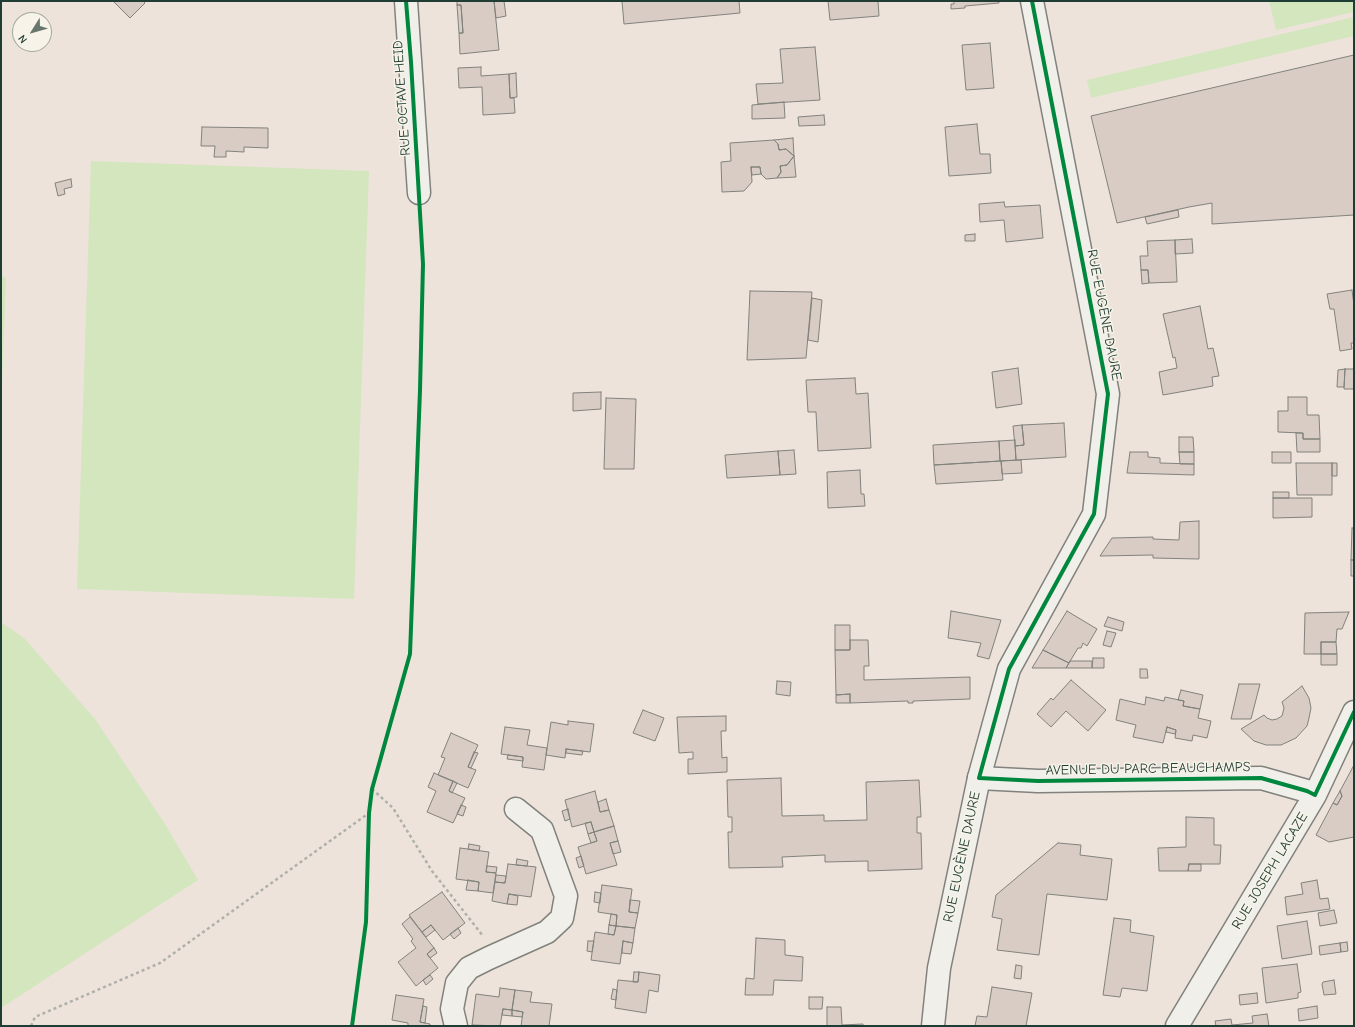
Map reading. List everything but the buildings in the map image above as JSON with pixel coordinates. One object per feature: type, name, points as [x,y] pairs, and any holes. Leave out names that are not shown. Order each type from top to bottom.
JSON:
[{"type":"street","name":"RUE OCTAVE HEID","points":[[406,1],[419,193]]},
{"type":"street","name":"RUE EUGÈNE DAURE","points":[[934,1026],[939,968],[979,778],[1009,669],[1094,514],[1108,394],[1032,1]]},
{"type":"street","name":"RUE JOSEPH LACAZE","points":[[1177,1026],[1316,795],[1354,712]]},
{"type":"street","name":"AVENUE DU PARC BEAUCHAMPS","points":[[979,778],[1038,781],[1261,778],[1316,795]]},
{"type":"street","points":[[456,1026],[452,1009],[457,983],[470,968],[496,954],[547,932],[562,918],[566,896],[542,830],[516,809]]},
{"type":"path","points":[[372,789],[394,808],[432,871],[496,954]]},
{"type":"path","points":[[31,1026],[35,1017],[160,963],[369,812]]},
{"type":"green space","points":[[1269,1],[1354,1],[1354,12],[1276,30]]},
{"type":"green space","points":[[1354,17],[1354,36],[1091,98],[1087,80]]},
{"type":"green space","points":[[91,161],[369,171],[354,599],[77,589]]},
{"type":"green space","points":[[1,274],[6,279],[1,411]]},
{"type":"green space","points":[[1,622],[24,638],[95,719],[165,824],[198,880],[1,1008]]},
{"type":"cycle path","points":[[352,1026],[366,922],[369,813],[372,789],[410,654],[423,264],[406,1]]},
{"type":"cycle path","points":[[1032,1],[1108,394],[1094,514],[1009,669],[979,778],[1038,781],[1261,778],[1307,791],[1315,795],[1354,712]]}]
